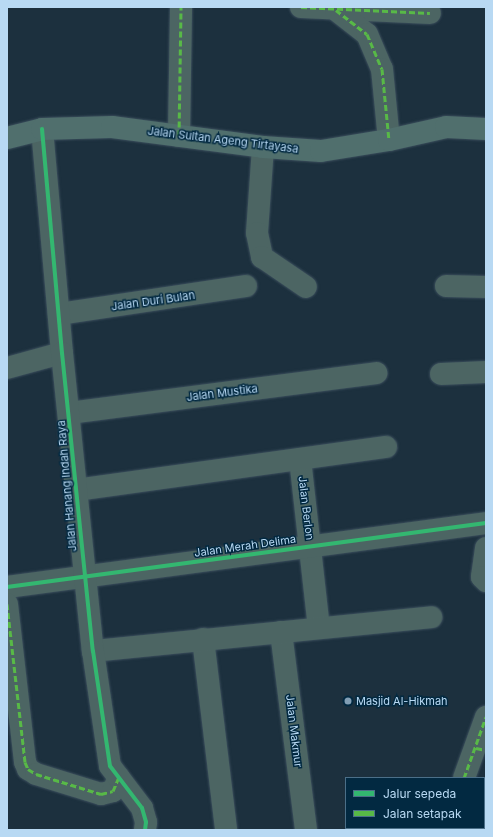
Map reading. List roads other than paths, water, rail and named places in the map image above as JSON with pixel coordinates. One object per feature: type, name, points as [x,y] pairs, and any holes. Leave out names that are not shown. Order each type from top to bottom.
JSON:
[{"type":"main road","name":"Jalan Sultan Ageng Tirtayasa","points":[[7,138],[38,130],[112,127],[263,147],[321,151],[389,140],[446,127],[486,129]]},
{"type":"street","points":[[180,136],[181,7]]},
{"type":"street","points":[[305,7],[336,10],[430,13]]},
{"type":"street","points":[[336,10],[367,34],[382,69],[389,140]]},
{"type":"street","name":"Jalan Hanang Indah Raya","points":[[38,130],[59,314],[84,578],[110,766],[142,808],[146,822],[145,830]]},
{"type":"street","points":[[263,147],[257,233],[262,257],[306,288]]},
{"type":"street","name":"Jalan Duri Bulan","points":[[59,314],[246,286]]},
{"type":"street","points":[[446,286],[486,287]]},
{"type":"street","points":[[7,368],[62,353]]},
{"type":"street","points":[[441,374],[486,372]]},
{"type":"street","name":"Jalan Mustika","points":[[69,413],[376,373]]},
{"type":"street","points":[[76,490],[386,447]]},
{"type":"street","name":"Jalan Berlon","points":[[300,459],[311,546],[319,628]]},
{"type":"street","name":"Jalan Merah Delima","points":[[7,587],[84,578],[486,523]]},
{"type":"street","points":[[486,548],[482,577],[486,581]]},
{"type":"street","points":[[7,604],[25,762],[28,769],[36,774],[101,794],[113,791],[119,777]]},
{"type":"street","points":[[93,651],[431,617]]},
{"type":"street","name":"Jalan Makmur","points":[[281,632],[306,830]]},
{"type":"street","points":[[203,639],[226,830]]},
{"type":"street","points":[[465,777],[481,749],[486,717]]},
{"type":"place","name":"Masjid Al-Hikmah","points":[[348,701]]}]
